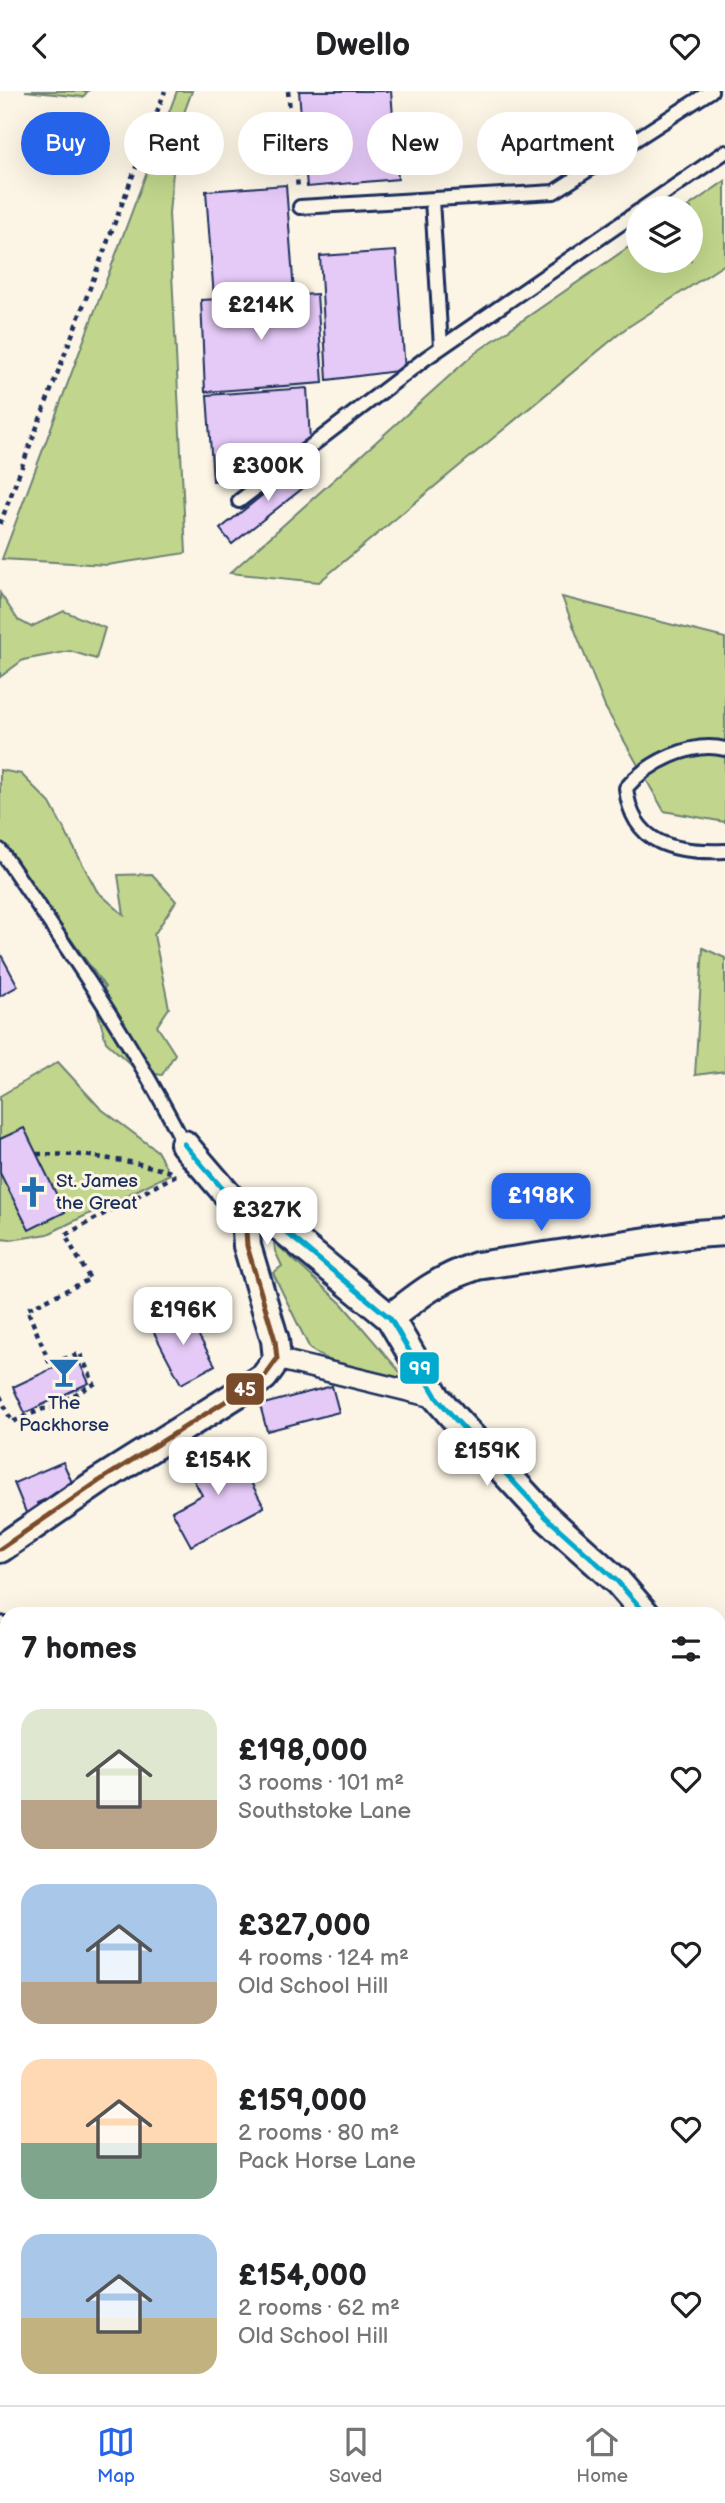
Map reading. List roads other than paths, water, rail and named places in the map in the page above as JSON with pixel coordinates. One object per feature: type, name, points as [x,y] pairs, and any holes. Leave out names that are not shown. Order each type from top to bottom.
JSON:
[{"type":"street","points":[[184,1144],[251,1222]]},
{"type":"street","points":[[0,1549],[99,1481],[264,1377],[277,1359],[275,1340],[247,1246],[246,1230],[251,1222],[260,1220],[281,1228],[390,1318],[437,1398],[547,1518],[618,1582],[640,1607]]},
{"type":"street","points":[[390,1318],[417,1295],[446,1277],[477,1266],[725,1232]]},
{"type":"street","points":[[277,1359],[437,1398]]},
{"type":"lane","points":[[300,207],[554,193],[711,91]]},
{"type":"lane","points":[[661,196],[725,152]]},
{"type":"lane","points":[[432,200],[441,347]]},
{"type":"lane","points":[[239,501],[441,347],[626,220]]},
{"type":"lane","points":[[725,749],[719,747],[682,752],[661,759],[634,778],[626,788],[628,806],[634,821],[650,838],[666,845],[688,849],[725,851]]},
{"type":"lane","points":[[0,850],[88,977],[162,1100],[184,1144]]},
{"type":"place","name":"St. James the Great","points":[[33,1192]]},
{"type":"place","name":"The Packhorse","points":[[64,1372]]}]
